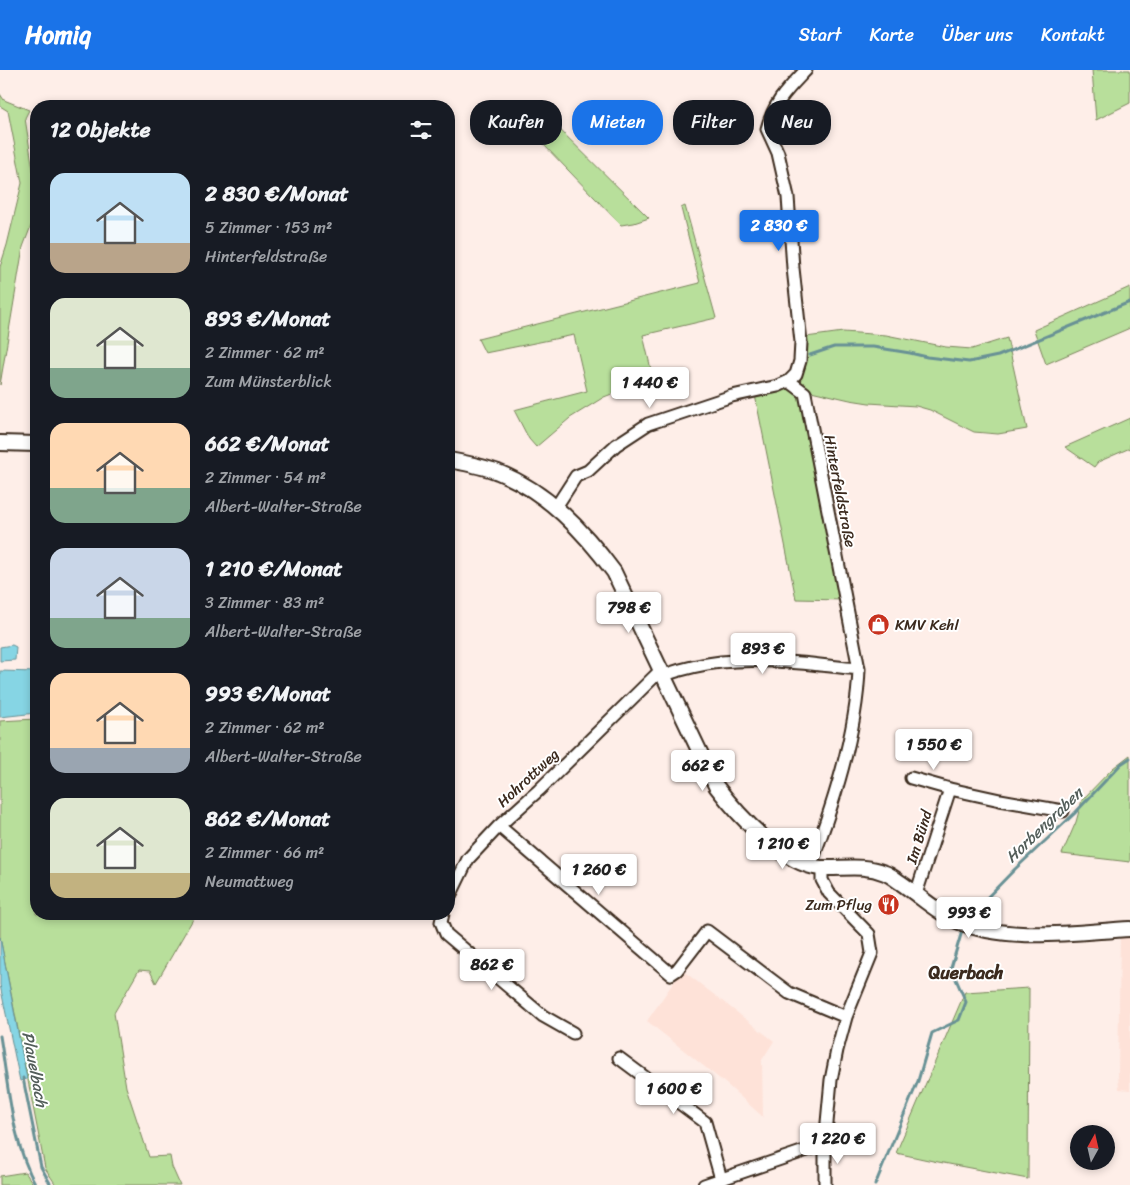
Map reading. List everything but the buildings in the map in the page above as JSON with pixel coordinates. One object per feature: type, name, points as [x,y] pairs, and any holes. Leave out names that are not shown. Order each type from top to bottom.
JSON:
[{"type":"street","points":[[556,507],[576,476],[588,471],[616,445],[648,424],[732,396],[778,386],[789,380],[798,369],[801,342],[788,197],[778,153],[767,129],[772,112],[782,95],[806,70]]},
{"type":"street","name":"Hinterfeldstraße","points":[[789,380],[805,393],[859,669],[858,693],[842,769],[826,823],[816,867]]},
{"type":"street","points":[[0,443],[30,444]]},
{"type":"street","points":[[455,462],[497,472],[519,482],[556,507],[593,544],[614,572],[663,672],[710,776],[732,807],[750,825],[789,856],[816,867],[846,866],[872,869],[886,873],[938,911],[959,922],[993,931],[1033,934],[1130,930]]},
{"type":"street","points":[[663,672],[721,662],[762,661],[859,669]]},
{"type":"street","name":"Hohrottweg","points":[[663,672],[499,826],[670,974],[677,970],[707,931],[789,993],[846,1017]]},
{"type":"street","points":[[911,778],[1000,800],[1063,811]]},
{"type":"street","name":"Im Bünd","points":[[916,894],[950,788]]},
{"type":"street","points":[[455,886],[468,860],[499,826]]},
{"type":"street","points":[[816,867],[829,893],[869,934],[872,953],[846,1017],[837,1050],[825,1144],[825,1185]]},
{"type":"street","points":[[442,920],[446,934],[543,1016],[573,1033]]},
{"type":"street","points":[[619,1058],[704,1122],[721,1178]]},
{"type":"street","points":[[704,1185],[825,1144]]},
{"type":"shaded area","points":[[1130,928],[1130,1090],[1119,1089],[1118,1075],[1120,937]]},
{"type":"shaded area","points":[[682,970],[774,1041],[762,1060],[763,1117],[725,1083],[647,1021]]},
{"type":"green space","points":[[1092,70],[1130,70],[1130,103],[1096,120]]},
{"type":"green space","points":[[0,94],[4,100],[29,110],[25,118],[30,150],[30,229],[23,247],[0,385],[0,267],[22,183],[8,111],[0,106]]},
{"type":"green space","points":[[562,132],[572,142],[572,145],[575,145],[649,218],[621,225],[544,145],[562,145]]},
{"type":"green space","points":[[685,206],[716,318],[643,335],[653,378],[604,397],[570,418],[536,447],[529,439],[514,410],[587,391],[574,335],[485,353],[478,339],[700,283],[681,208]]},
{"type":"green space","points":[[1130,287],[1130,328],[1046,364],[1034,330]]},
{"type":"green space","points":[[843,332],[886,335],[946,347],[972,349],[1007,338],[1027,429],[998,434],[974,432],[930,410],[916,406],[869,403],[811,391],[801,384],[800,376],[806,337]]},
{"type":"green space","points":[[783,389],[794,390],[802,399],[843,600],[796,599],[755,395]]},
{"type":"green space","points":[[1130,418],[1130,448],[1098,462],[1094,467],[1065,447]]},
{"type":"green space","points":[[30,719],[30,920],[193,920],[156,983],[150,971],[139,970],[114,1013],[126,1087],[149,1157],[170,1156],[172,1167],[180,1185],[56,1185],[45,1168],[0,937],[0,721]]},
{"type":"green space","points":[[1130,755],[1130,862],[1062,854],[1076,822],[1082,800],[1113,768]]},
{"type":"green space","points":[[1029,988],[1028,1179],[896,1153],[965,992]]},
{"type":"green space","points":[[25,1172],[34,1185],[0,1185],[0,1176]]},
{"type":"water","points":[[12,645],[16,647],[15,660],[0,661],[0,647]]},
{"type":"water","points":[[0,671],[30,672],[30,714],[0,717]]},
{"type":"water","points":[[0,937],[27,1079],[20,1081],[0,985]]},
{"type":"waterway","points":[[810,355],[834,347],[873,347],[927,357],[969,362],[998,356],[1130,302]]},
{"type":"waterway","name":"Horbengraben","points":[[975,910],[1015,869],[1074,814],[1121,764],[1130,758]]},
{"type":"waterway","name":"Horbengraben","points":[[875,1185],[918,1081],[932,1033],[959,1020],[966,1002],[951,968],[962,931]]},
{"type":"waterway","points":[[0,1036],[16,1132],[21,1151],[36,1185]]},
{"type":"waterway","name":"Plauelbach","points":[[23,1078],[41,1167],[51,1185]]},
{"type":"place","name":"KMV Kehl","points":[[879,625]]},
{"type":"place","name":"Zum Pflug","points":[[888,905]]},
{"type":"district","name":"Querbach","points":[[966,973]]}]
